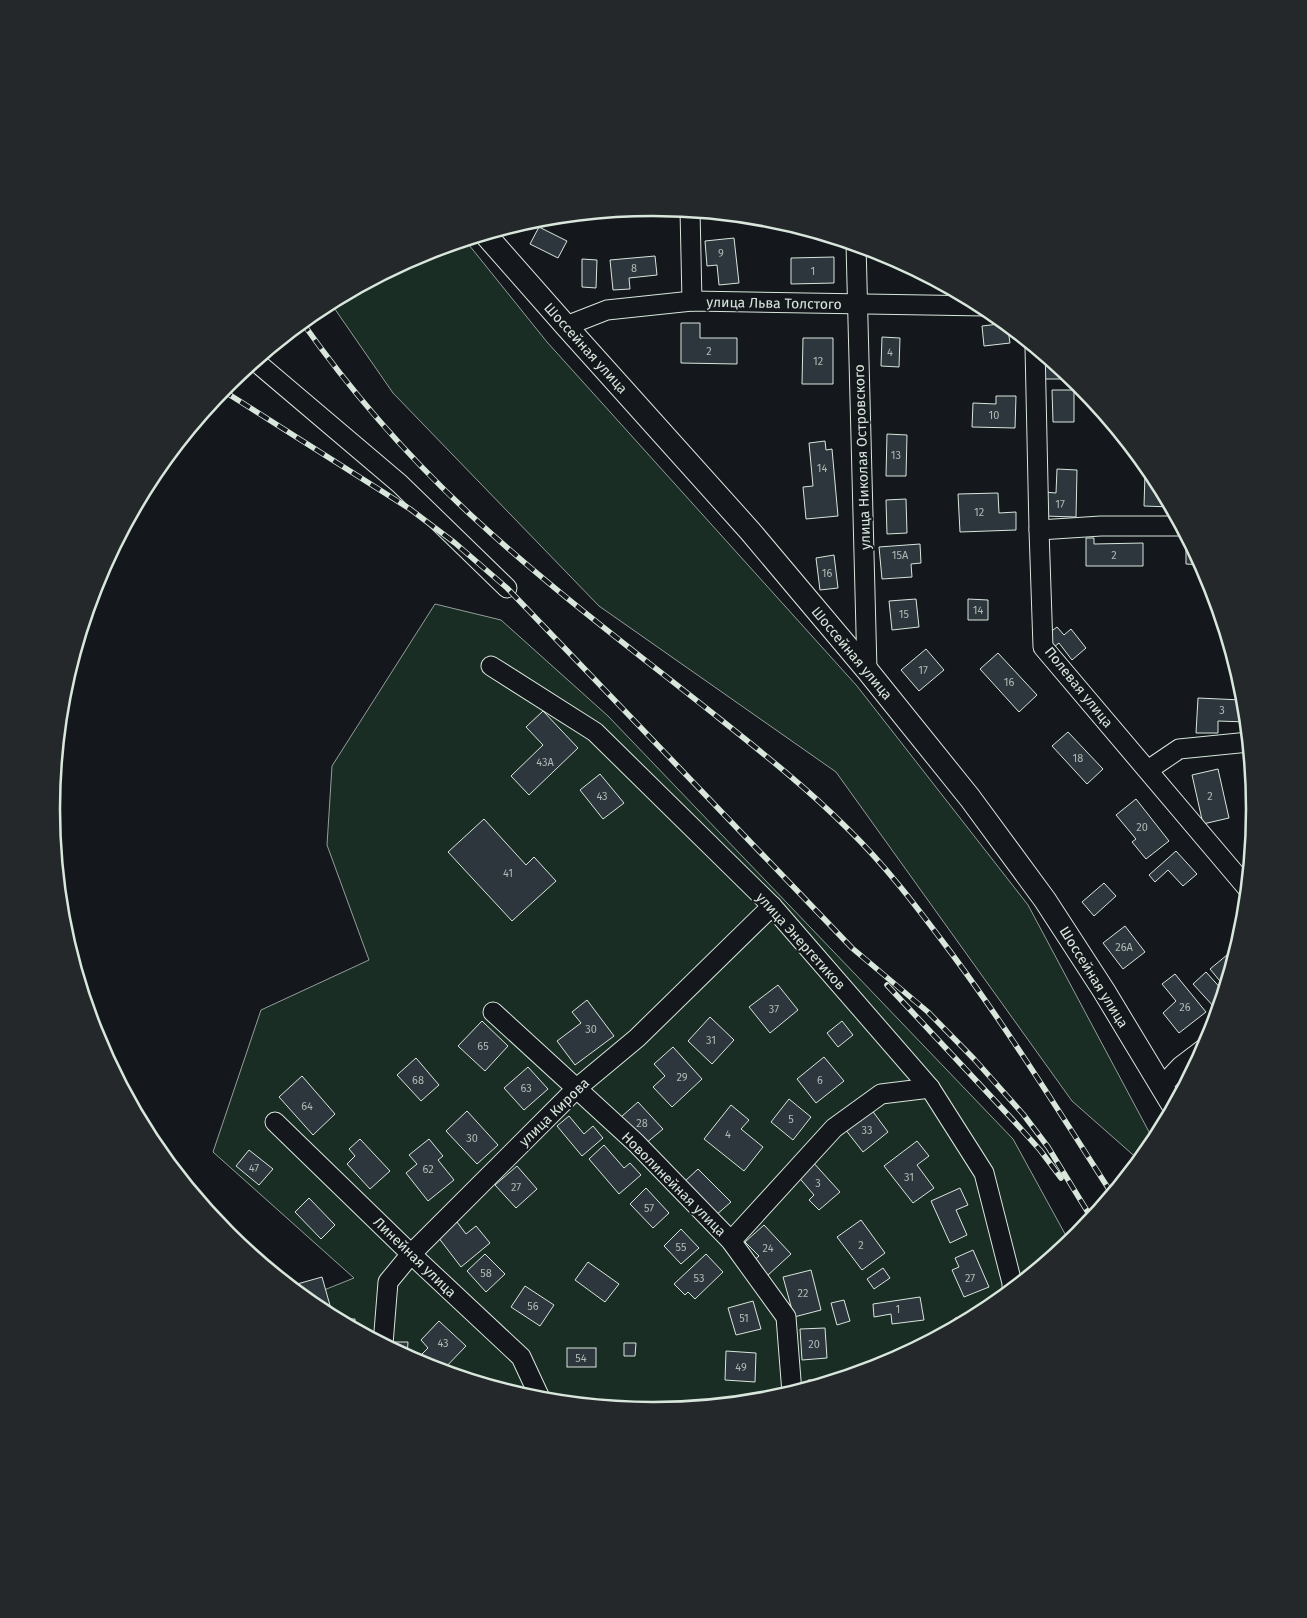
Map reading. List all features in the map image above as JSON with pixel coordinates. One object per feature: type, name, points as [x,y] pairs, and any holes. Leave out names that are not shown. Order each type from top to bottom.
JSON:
[{"type":"main road","name":"Шоссейная улица","points":[[490,239],[750,531],[867,670],[970,798],[1045,900],[1104,991],[1170,1100]]},
{"type":"street","points":[[690,217],[692,301]]},
{"type":"street","name":"улица Николая Островского","points":[[856,252],[867,670]]},
{"type":"street","name":"улица Льва Толстого","points":[[566,326],[607,310],[692,301],[967,306]]},
{"type":"street","name":"Полевая улица","points":[[1035,355],[1043,647],[1242,882]]},
{"type":"street","points":[[260,365],[394,478],[507,588]]},
{"type":"street","points":[[1039,530],[1101,526],[1175,526]]},
{"type":"street","name":"улица Энергетиков","points":[[491,666],[594,732],[772,906],[930,1088],[984,1173],[1012,1282]]},
{"type":"street","points":[[1148,770],[1179,749],[1243,743]]},
{"type":"street","name":"улица Кирова","points":[[384,1337],[388,1282],[411,1254],[577,1088],[637,1038],[772,906]]},
{"type":"street","name":"Новолинейная улица","points":[[492,1012],[636,1143],[730,1241],[786,1317],[791,1386]]},
{"type":"street","points":[[1162,1086],[1180,1066],[1192,1057]]},
{"type":"street","points":[[730,1241],[834,1128],[881,1094],[930,1088]]},
{"type":"street","name":"Линейная улица","points":[[276,1122],[411,1254],[521,1357],[537,1391]]},
{"type":"green space","points":[[469,245],[547,342],[857,686],[1028,905],[1150,1134],[1134,1156],[1072,1101],[836,772],[599,606],[393,393],[335,309],[391,277],[426,261]]},
{"type":"green space","points":[[435,604],[501,620],[608,716],[1013,1139],[1066,1236],[1015,1280],[983,1302],[950,1323],[881,1357],[844,1371],[769,1391],[692,1401],[615,1401],[538,1391],[500,1382],[426,1357],[357,1323],[324,1302],[313,1294],[354,1278],[213,1152],[261,1010],[369,960],[327,845],[332,766]]},
{"type":"building","points":[[539,227],[567,241],[558,258],[530,244]]},
{"type":"building","points":[[734,238],[739,283],[719,285],[717,265],[707,266],[705,241]]},
{"type":"building","points":[[655,256],[657,275],[629,278],[630,289],[613,290],[610,260]]},
{"type":"building","points":[[834,257],[834,283],[791,284],[791,258]]},
{"type":"building","points":[[582,259],[597,260],[596,288],[582,287]]},
{"type":"building","points":[[681,323],[700,323],[700,338],[737,338],[737,364],[681,363]]},
{"type":"building","points":[[995,324],[1009,334],[1010,343],[984,346],[982,326]]},
{"type":"building","points":[[882,337],[900,338],[899,367],[881,366]]},
{"type":"building","points":[[803,338],[833,338],[833,384],[802,384]]},
{"type":"building","points":[[1042,361],[1062,379],[1043,379]]},
{"type":"building","points":[[1052,390],[1074,390],[1074,422],[1053,422]]},
{"type":"building","points":[[996,396],[1016,396],[1015,428],[972,427],[973,403],[996,404]]},
{"type":"building","points":[[887,434],[907,435],[906,476],[886,476]]},
{"type":"building","points":[[825,441],[826,450],[832,449],[838,516],[806,519],[803,487],[813,486],[809,443]]},
{"type":"building","points":[[1057,469],[1077,470],[1076,517],[1044,516],[1044,492],[1056,493]]},
{"type":"building","points":[[1145,476],[1164,507],[1144,506]]},
{"type":"building","points":[[998,493],[999,513],[1016,512],[1016,530],[960,532],[958,494]]},
{"type":"building","points":[[906,499],[907,533],[887,534],[886,500]]},
{"type":"building","points":[[1086,538],[1094,538],[1094,544],[1143,543],[1143,566],[1086,566]]},
{"type":"building","points":[[920,544],[921,563],[911,564],[912,577],[882,579],[879,547]]},
{"type":"building","points":[[1186,547],[1194,564],[1186,564]]},
{"type":"building","points":[[834,555],[838,588],[820,590],[816,558]]},
{"type":"building","points":[[916,599],[919,627],[892,630],[889,601]]},
{"type":"building","points":[[968,599],[988,600],[988,620],[968,620]]},
{"type":"building","points":[[1057,627],[1064,635],[1071,629],[1086,648],[1072,660],[1059,643],[1054,647],[1045,636]]},
{"type":"building","points":[[926,649],[944,670],[919,691],[901,670]]},
{"type":"building","points":[[998,653],[1037,695],[1019,712],[980,669]]},
{"type":"building","points":[[1198,698],[1237,700],[1240,722],[1218,721],[1218,733],[1196,733]]},
{"type":"building","points":[[543,711],[578,748],[529,795],[511,776],[543,745],[526,727]]},
{"type":"building","points":[[1068,732],[1103,769],[1087,784],[1052,746]]},
{"type":"building","points":[[1218,769],[1229,818],[1203,824],[1192,775]]},
{"type":"building","points":[[600,774],[624,803],[603,819],[580,790]]},
{"type":"building","points":[[1136,799],[1169,841],[1146,859],[1132,842],[1136,839],[1116,815]]},
{"type":"building","points":[[484,819],[526,865],[534,857],[556,881],[512,921],[448,852]]},
{"type":"building","points":[[1176,851],[1197,874],[1183,886],[1168,870],[1155,882],[1149,875]]},
{"type":"building","points":[[1104,883],[1116,896],[1094,916],[1082,902]]},
{"type":"building","points":[[1125,926],[1145,952],[1123,969],[1103,943]]},
{"type":"building","points":[[1229,953],[1221,983],[1210,969]]},
{"type":"building","points":[[1206,972],[1220,987],[1214,1006],[1193,984]]},
{"type":"building","points":[[1175,974],[1206,1012],[1179,1033],[1163,1013],[1176,1001],[1162,984]]},
{"type":"building","points":[[778,985],[798,1010],[770,1033],[749,1007]]},
{"type":"building","points":[[587,1000],[614,1036],[575,1065],[557,1041],[581,1023],[572,1012]]},
{"type":"building","points":[[710,1017],[734,1040],[712,1064],[688,1041]]},
{"type":"building","points":[[482,1021],[508,1046],[485,1071],[458,1046]]},
{"type":"building","points":[[842,1021],[853,1035],[838,1047],[827,1033]]},
{"type":"building","points":[[673,1047],[702,1079],[672,1107],[653,1087],[665,1076],[654,1064]]},
{"type":"building","points":[[824,1057],[844,1081],[816,1103],[797,1079]]},
{"type":"building","points":[[416,1058],[439,1085],[421,1101],[397,1075]]},
{"type":"building","points":[[528,1067],[548,1089],[524,1110],[504,1088]]},
{"type":"building","points":[[302,1076],[335,1114],[313,1135],[279,1097]]},
{"type":"building","points":[[789,1099],[811,1117],[793,1140],[771,1122]]},
{"type":"building","points":[[638,1102],[663,1129],[645,1144],[621,1117]]},
{"type":"building","points":[[731,1105],[749,1120],[741,1129],[763,1147],[744,1171],[704,1139]]},
{"type":"building","points":[[871,1109],[888,1132],[863,1152],[845,1129]]},
{"type":"building","points":[[467,1111],[498,1145],[477,1164],[446,1131]]},
{"type":"building","points":[[569,1116],[584,1134],[593,1126],[603,1138],[582,1156],[557,1126]]},
{"type":"building","points":[[360,1139],[390,1171],[370,1189],[347,1164],[355,1156],[349,1149]]},
{"type":"building","points":[[429,1139],[443,1156],[438,1160],[454,1180],[428,1201],[406,1173],[417,1164],[409,1155]]},
{"type":"building","points":[[917,1141],[929,1156],[917,1165],[934,1188],[913,1203],[884,1166]]},
{"type":"building","points":[[604,1145],[624,1168],[630,1163],[641,1175],[619,1194],[589,1159]]},
{"type":"building","points":[[249,1150],[273,1169],[259,1185],[236,1166]]},
{"type":"building","points":[[811,1160],[840,1192],[819,1210],[809,1200],[814,1195],[796,1174]]},
{"type":"building","points":[[517,1166],[537,1189],[516,1208],[495,1185]]},
{"type":"building","points":[[698,1169],[731,1202],[715,1216],[683,1183]]},
{"type":"building","points":[[646,1188],[669,1213],[653,1228],[630,1204]]},
{"type":"building","points":[[960,1188],[968,1205],[956,1210],[967,1235],[950,1243],[931,1201]]},
{"type":"building","points":[[309,1198],[335,1225],[321,1239],[295,1212]]},
{"type":"building","points":[[861,1220],[885,1253],[862,1270],[837,1237]]},
{"type":"building","points":[[457,1222],[466,1234],[476,1226],[490,1243],[461,1267],[438,1237]]},
{"type":"building","points":[[764,1225],[791,1254],[767,1276],[753,1261],[759,1256],[745,1242]]},
{"type":"building","points":[[681,1229],[699,1248],[681,1264],[664,1246]]},
{"type":"building","points":[[973,1250],[989,1287],[964,1297],[952,1270],[959,1267],[955,1258]]},
{"type":"building","points":[[485,1254],[505,1274],[486,1292],[467,1271]]},
{"type":"building","points":[[706,1254],[723,1272],[695,1299],[688,1292],[685,1295],[674,1284]]},
{"type":"building","points":[[588,1262],[619,1284],[605,1302],[575,1280]]},
{"type":"building","points":[[883,1268],[890,1278],[874,1289],[867,1279]]},
{"type":"building","points":[[811,1270],[821,1310],[794,1317],[783,1277]]},
{"type":"building","points":[[322,1277],[330,1306],[324,1302],[298,1284]]},
{"type":"building","points":[[525,1286],[554,1305],[540,1326],[511,1307]]},
{"type":"building","points":[[920,1297],[924,1320],[892,1324],[891,1314],[874,1317],[873,1304]]},
{"type":"building","points":[[844,1300],[850,1321],[837,1325],[831,1303]]},
{"type":"building","points":[[753,1301],[761,1329],[736,1335],[728,1308]]},
{"type":"building","points":[[439,1321],[466,1346],[448,1365],[421,1355],[428,1348],[421,1340]]},
{"type":"building","points":[[825,1328],[827,1358],[802,1360],[800,1329]]},
{"type":"building","points":[[393,1342],[408,1342],[408,1349]]},
{"type":"building","points":[[624,1343],[636,1343],[635,1356],[624,1356]]},
{"type":"building","points":[[567,1348],[596,1348],[596,1367],[567,1367]]},
{"type":"building","points":[[726,1351],[756,1353],[755,1382],[725,1380]]},
{"type":"railway","points":[[306,328],[382,424],[449,495],[503,544],[564,595],[786,772],[862,843],[915,905],[973,983],[1034,1072],[1109,1189]]},
{"type":"railway","points":[[229,394],[410,509],[455,543],[507,588],[852,948],[928,1012],[975,1060],[1023,1114],[1048,1147],[1088,1213]]},
{"type":"railway","points":[[887,985],[1040,1150],[1061,1178]]}]
